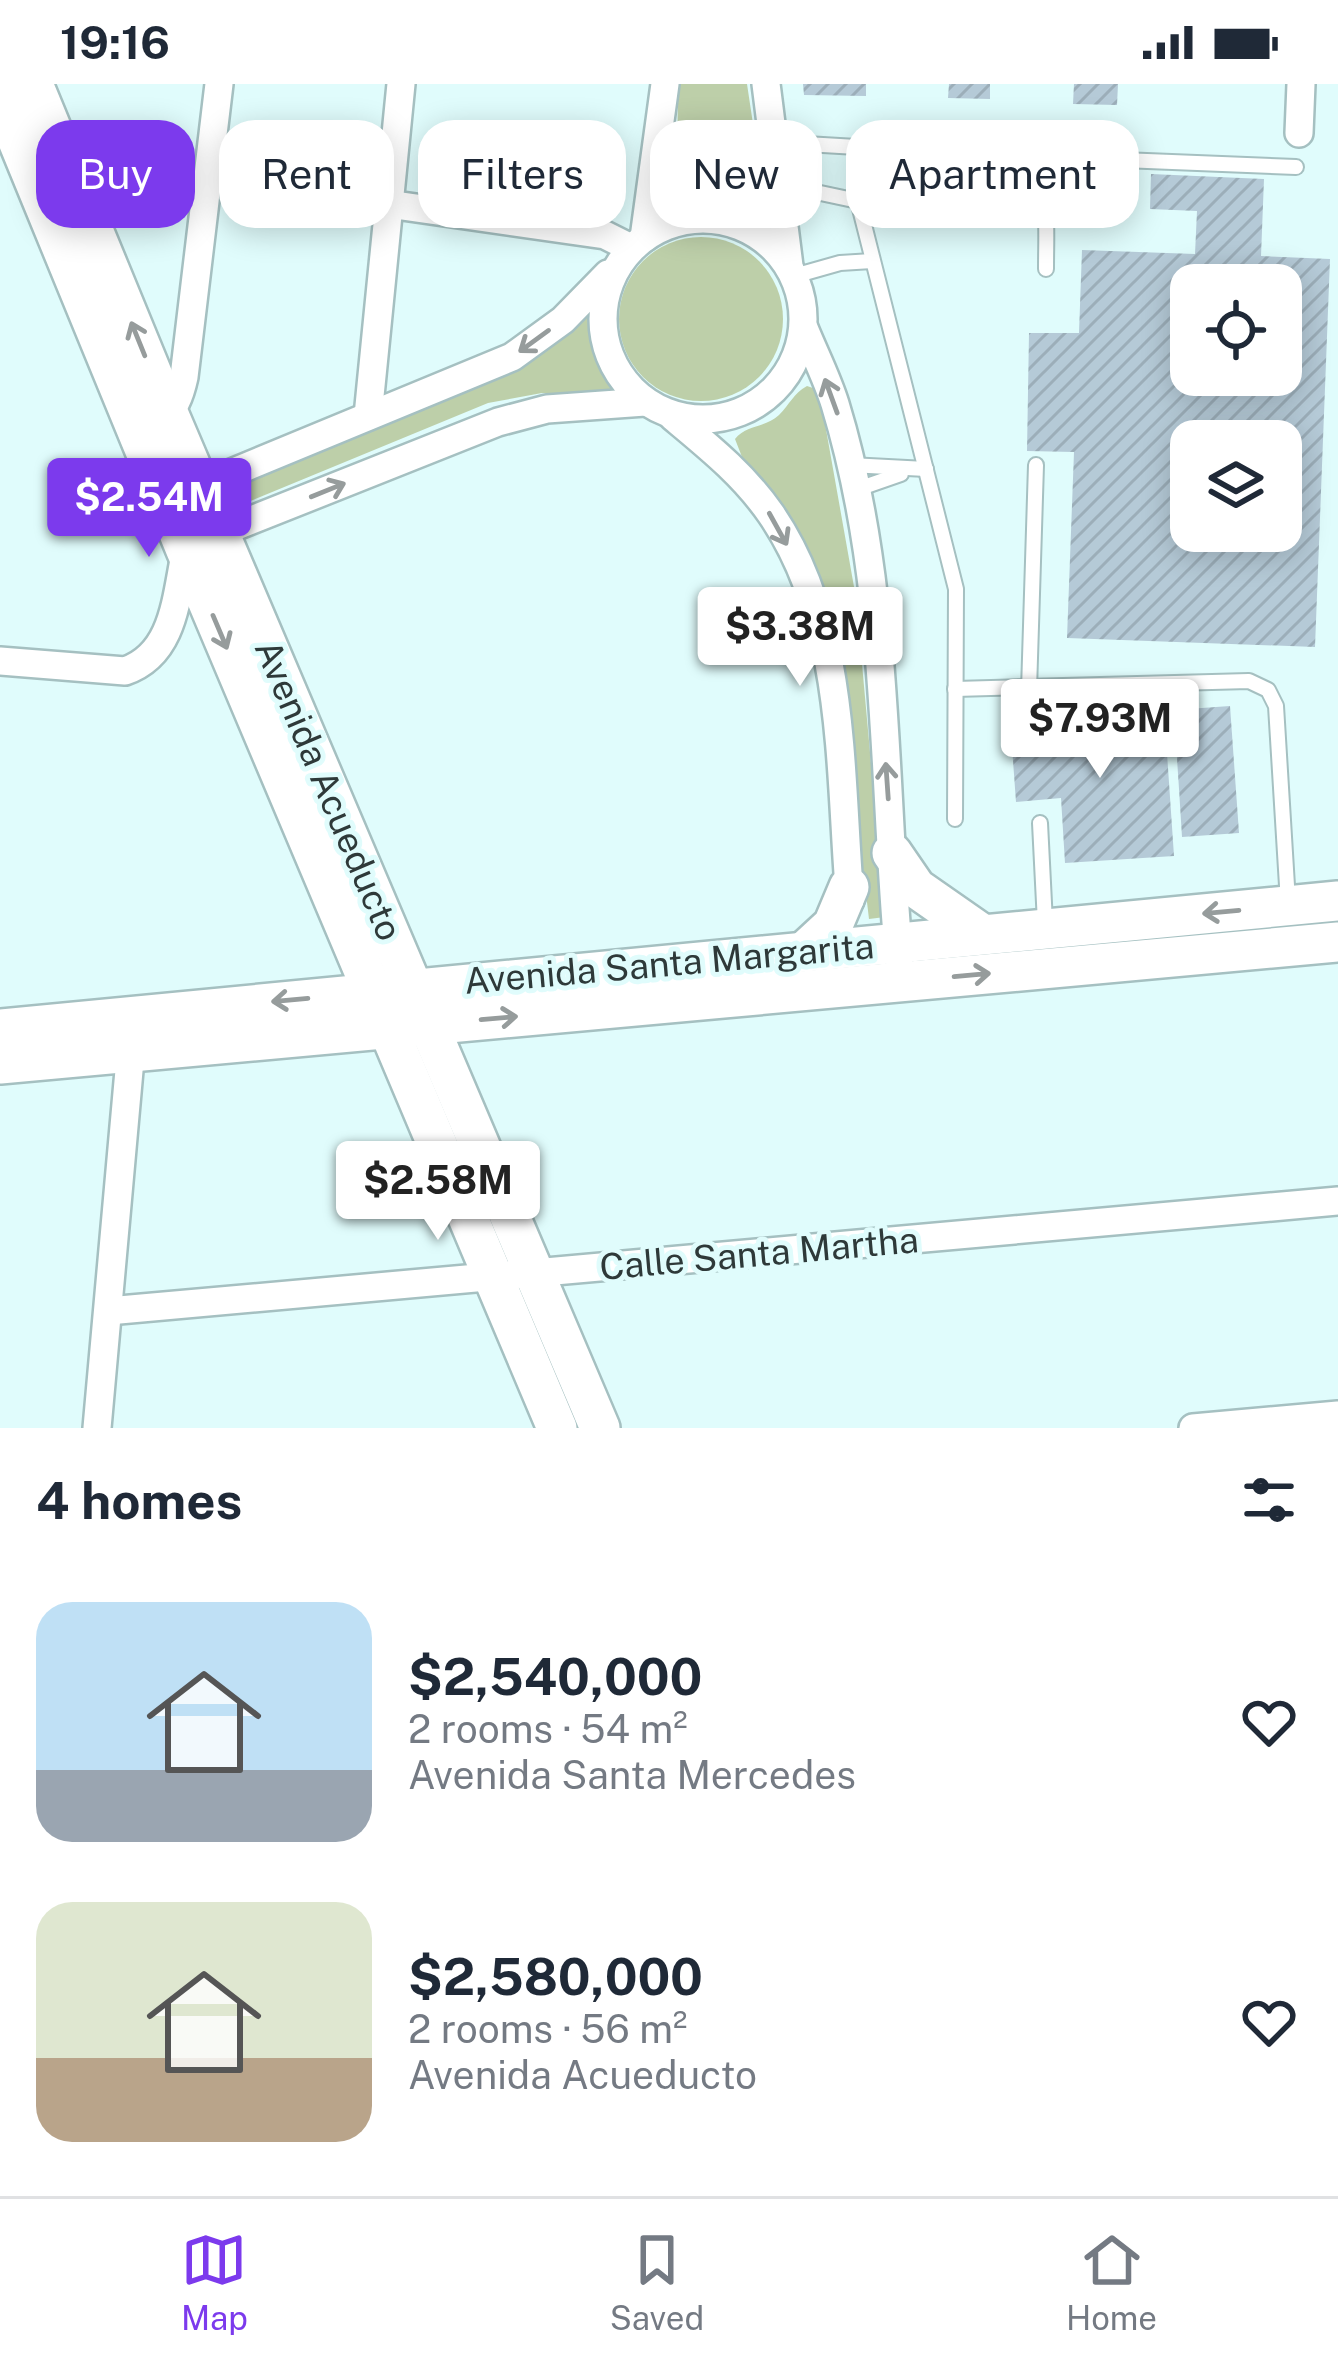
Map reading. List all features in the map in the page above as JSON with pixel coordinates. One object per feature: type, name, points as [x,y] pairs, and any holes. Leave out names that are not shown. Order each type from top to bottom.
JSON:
[{"type":"main road","name":"Avenida Acueducto","points":[[33,84],[154,424]]},
{"type":"main road","name":"Avenida Acueducto","points":[[0,97],[183,492],[373,992],[557,1428]]},
{"type":"main road","name":"Avenida Acueducto","points":[[202,542],[414,988],[601,1428]]},
{"type":"main road","points":[[892,853],[916,888],[982,934]]},
{"type":"main road","points":[[807,950],[832,925],[849,887]]},
{"type":"main road","name":"Avenida Santa Margarita","points":[[0,1064],[132,1034],[373,992],[1338,902]]},
{"type":"main road","name":"Avenida Santa Margarita","points":[[0,1029],[132,1034],[388,1028],[1338,942]]},
{"type":"street","points":[[154,424],[179,398],[184,377],[219,84]]},
{"type":"street","points":[[394,144],[400,84]]},
{"type":"street","points":[[665,84],[631,249],[606,291],[602,322],[622,380],[729,464],[772,516],[802,574],[824,633],[837,727],[858,985]]},
{"type":"street","points":[[766,84],[770,120]]},
{"type":"street","points":[[1299,134],[1301,84]]},
{"type":"street","points":[[394,205],[605,235],[631,249]]},
{"type":"street","points":[[183,492],[512,357],[563,320],[631,249],[673,223],[706,219],[739,225],[767,242],[792,271],[801,290],[804,328],[835,402],[852,477],[878,641],[901,981]]},
{"type":"street","points":[[368,416],[386,228]]},
{"type":"street","points":[[785,228],[792,271]]},
{"type":"street","points":[[0,661],[125,671],[143,665],[158,652],[202,542],[498,422],[547,410],[657,408],[706,420],[742,412],[773,393],[794,363],[804,328]]},
{"type":"street","points":[[97,1428],[132,1034]]},
{"type":"street","name":"Calle Santa Martha","points":[[108,1311],[1338,1201]]},
{"type":"street","points":[[1193,1428],[1338,1415]]},
{"type":"lane","points":[[1139,160],[1296,167]]},
{"type":"lane","points":[[822,193],[858,201],[956,589],[955,819]]},
{"type":"lane","points":[[1046,228],[1046,269]]},
{"type":"lane","points":[[792,271],[872,261]]},
{"type":"lane","points":[[1030,690],[1036,465]]},
{"type":"lane","points":[[852,477],[877,480],[926,469]]},
{"type":"lane","points":[[852,477],[926,469]]},
{"type":"lane","points":[[955,689],[1249,681],[1268,690],[1276,706],[1288,906]]},
{"type":"lane","points":[[1040,823],[1045,928]]},
{"type":"green space","points":[[678,84],[747,84],[752,120],[678,120]]},
{"type":"green space","points":[[701,237],[732,243],[759,261],[777,288],[783,319],[777,350],[759,377],[732,395],[701,401],[670,395],[643,377],[625,350],[619,319],[625,288],[643,261],[670,243]]},
{"type":"green space","points":[[597,295],[601,348],[627,395],[542,393],[488,403],[231,509],[222,491],[510,368]]},
{"type":"green space","points":[[807,386],[819,390],[856,598],[885,917],[869,919],[834,625],[794,523],[742,457],[735,439],[774,419]]},
{"type":"building","points":[[803,84],[866,84],[866,96],[804,95]]},
{"type":"building","points":[[949,84],[990,84],[990,99],[948,98]]},
{"type":"building","points":[[1074,84],[1118,84],[1117,105],[1073,104]]},
{"type":"building","points":[[1151,174],[1264,179],[1261,256],[1330,259],[1315,647],[1067,638],[1074,452],[1027,451],[1029,333],[1079,333],[1082,250],[1195,254],[1197,211],[1150,209]]},
{"type":"building","points":[[1230,706],[1239,833],[1182,837],[1174,710]]},
{"type":"building","points":[[1164,709],[1174,856],[1065,863],[1061,798],[1016,802],[1010,719]]}]
